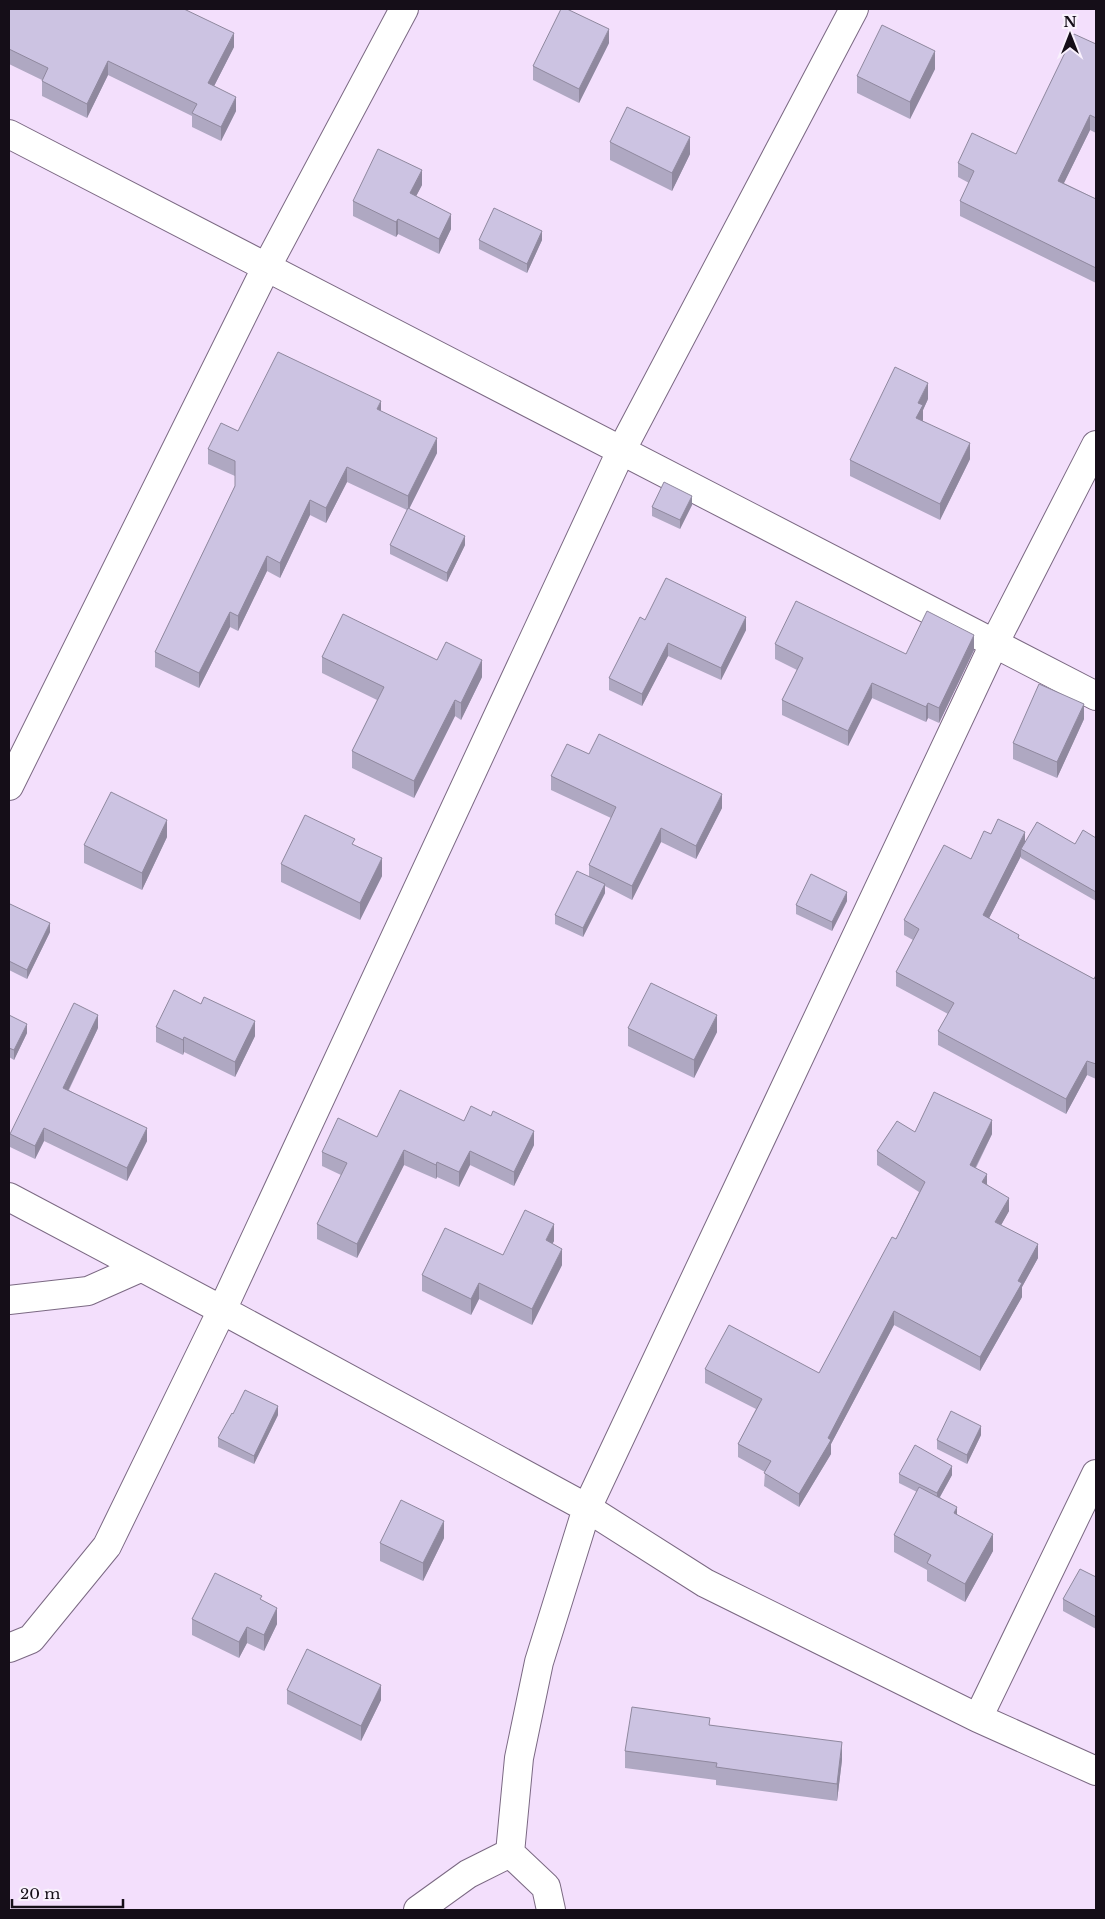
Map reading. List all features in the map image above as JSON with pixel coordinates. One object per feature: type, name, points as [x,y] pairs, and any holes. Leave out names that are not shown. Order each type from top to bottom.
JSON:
[{"type":"street","points":[[9,786],[266,268],[404,9]]},
{"type":"street","points":[[9,1648],[30,1639],[107,1546],[222,1310],[621,451],[854,9]]},
{"type":"street","points":[[9,134],[1096,696]]},
{"type":"street","points":[[510,1853],[519,1758],[540,1662],[587,1508],[994,644],[1096,445]]},
{"type":"street","points":[[9,1197],[587,1508],[705,1583],[978,1718],[1096,1771]]},
{"type":"street","points":[[9,1300],[88,1291],[140,1268]]},
{"type":"street","points":[[978,1718],[1096,1474]]},
{"type":"street","points":[[418,1910],[468,1874],[510,1853]]},
{"type":"street","points":[[510,1853],[546,1887],[551,1910]]},
{"type":"building","points":[[9,9],[184,9],[234,33],[208,83],[236,97],[221,127],[192,113],[197,104],[108,61],[87,104],[42,81],[48,68],[9,49]]},
{"type":"building","points":[[561,9],[567,9],[609,29],[579,89],[533,66]]},
{"type":"building","points":[[882,25],[935,51],[910,102],[857,76]]},
{"type":"building","points":[[1074,34],[1096,44],[1096,118],[1090,115],[1058,181],[1096,199],[1096,268],[960,201],[974,171],[958,163],[972,133],[1016,154]]},
{"type":"building","points":[[627,107],[690,137],[672,173],[610,142]]},
{"type":"building","points":[[378,149],[422,170],[410,193],[451,214],[439,239],[398,219],[396,222],[353,201]]},
{"type":"building","points":[[494,208],[542,231],[527,264],[479,240]]},
{"type":"building","points":[[278,352],[381,401],[377,409],[437,438],[408,496],[347,467],[326,508],[310,500],[280,563],[267,556],[238,616],[230,612],[199,673],[155,652],[235,486],[235,461],[208,449],[221,423],[238,431]]},
{"type":"building","points":[[895,367],[928,383],[918,403],[923,405],[916,418],[970,443],[940,504],[850,460]]},
{"type":"building","points":[[664,482],[692,496],[680,520],[652,507]]},
{"type":"building","points":[[408,508],[465,536],[447,573],[390,545]]},
{"type":"building","points":[[666,578],[746,617],[721,668],[668,643],[642,694],[609,678],[640,617],[645,620]]},
{"type":"building","points":[[796,601],[906,654],[927,611],[974,635],[939,708],[928,703],[926,707],[872,683],[848,731],[782,700],[803,658],[775,644]]},
{"type":"building","points":[[343,614],[437,660],[446,642],[482,660],[461,703],[455,700],[414,781],[352,751],[384,687],[322,657]]},
{"type":"building","points":[[1039,684],[1084,704],[1057,762],[1013,743]]},
{"type":"building","points":[[599,734],[722,794],[696,846],[661,828],[632,886],[589,865],[616,807],[551,776],[567,744],[589,754]]},
{"type":"building","points":[[111,792],[167,820],[142,873],[84,845]]},
{"type":"building","points":[[305,815],[355,839],[352,844],[382,858],[360,903],[281,864]]},
{"type":"building","points":[[998,819],[1025,832],[983,915],[1019,935],[1018,938],[1094,979],[1096,975],[1096,1064],[1087,1061],[1066,1099],[938,1031],[954,1003],[896,972],[919,929],[904,920],[944,845],[971,859],[984,831],[991,834]]},
{"type":"building","points":[[1037,822],[1075,844],[1083,830],[1096,838],[1096,892],[1021,849]]},
{"type":"building","points":[[577,871],[605,884],[583,928],[555,915]]},
{"type":"building","points":[[811,874],[847,892],[832,922],[796,905]]},
{"type":"building","points":[[10,904],[50,923],[27,970],[9,961]]},
{"type":"building","points":[[651,983],[717,1015],[694,1060],[628,1028]]},
{"type":"building","points":[[174,990],[201,1004],[204,997],[255,1021],[235,1062],[184,1037],[183,1040],[156,1027]]},
{"type":"building","points":[[74,1003],[98,1015],[63,1088],[147,1128],[127,1168],[44,1128],[35,1146],[10,1134]]},
{"type":"building","points":[[9,1015],[27,1024],[14,1050],[9,1048]]},
{"type":"building","points":[[400,1090],[464,1121],[471,1106],[491,1116],[493,1111],[534,1131],[514,1172],[470,1151],[459,1172],[437,1162],[436,1165],[404,1150],[357,1244],[317,1224],[347,1163],[322,1152],[338,1118],[377,1137]]},
{"type":"building","points":[[934,1092],[992,1120],[970,1165],[987,1174],[982,1182],[1009,1198],[995,1222],[1038,1244],[1018,1281],[1022,1283],[980,1357],[894,1311],[828,1438],[831,1440],[799,1494],[764,1473],[771,1461],[738,1444],[762,1399],[705,1369],[729,1325],[819,1373],[892,1237],[896,1239],[925,1182],[877,1151],[897,1121],[915,1132]]},
{"type":"building","points":[[525,1210],[554,1224],[546,1240],[562,1249],[532,1309],[479,1283],[471,1299],[422,1275],[445,1228],[503,1255]]},
{"type":"building","points":[[245,1390],[278,1406],[254,1456],[218,1438]]},
{"type":"building","points":[[951,1411],[981,1426],[967,1455],[937,1440]]},
{"type":"building","points":[[915,1445],[952,1466],[937,1493],[899,1474]]},
{"type":"building","points":[[919,1487],[957,1507],[954,1513],[993,1534],[965,1584],[927,1563],[931,1555],[894,1535]]},
{"type":"building","points":[[401,1500],[444,1521],[423,1563],[380,1543]]},
{"type":"building","points":[[1080,1569],[1096,1577],[1096,1617],[1063,1599]]},
{"type":"building","points":[[215,1573],[262,1596],[260,1599],[277,1608],[264,1635],[247,1627],[239,1642],[192,1619]]},
{"type":"building","points":[[307,1649],[381,1685],[361,1726],[287,1690]]},
{"type":"building","points":[[632,1707],[710,1718],[709,1725],[842,1742],[837,1784],[716,1767],[717,1763],[625,1751]]}]
